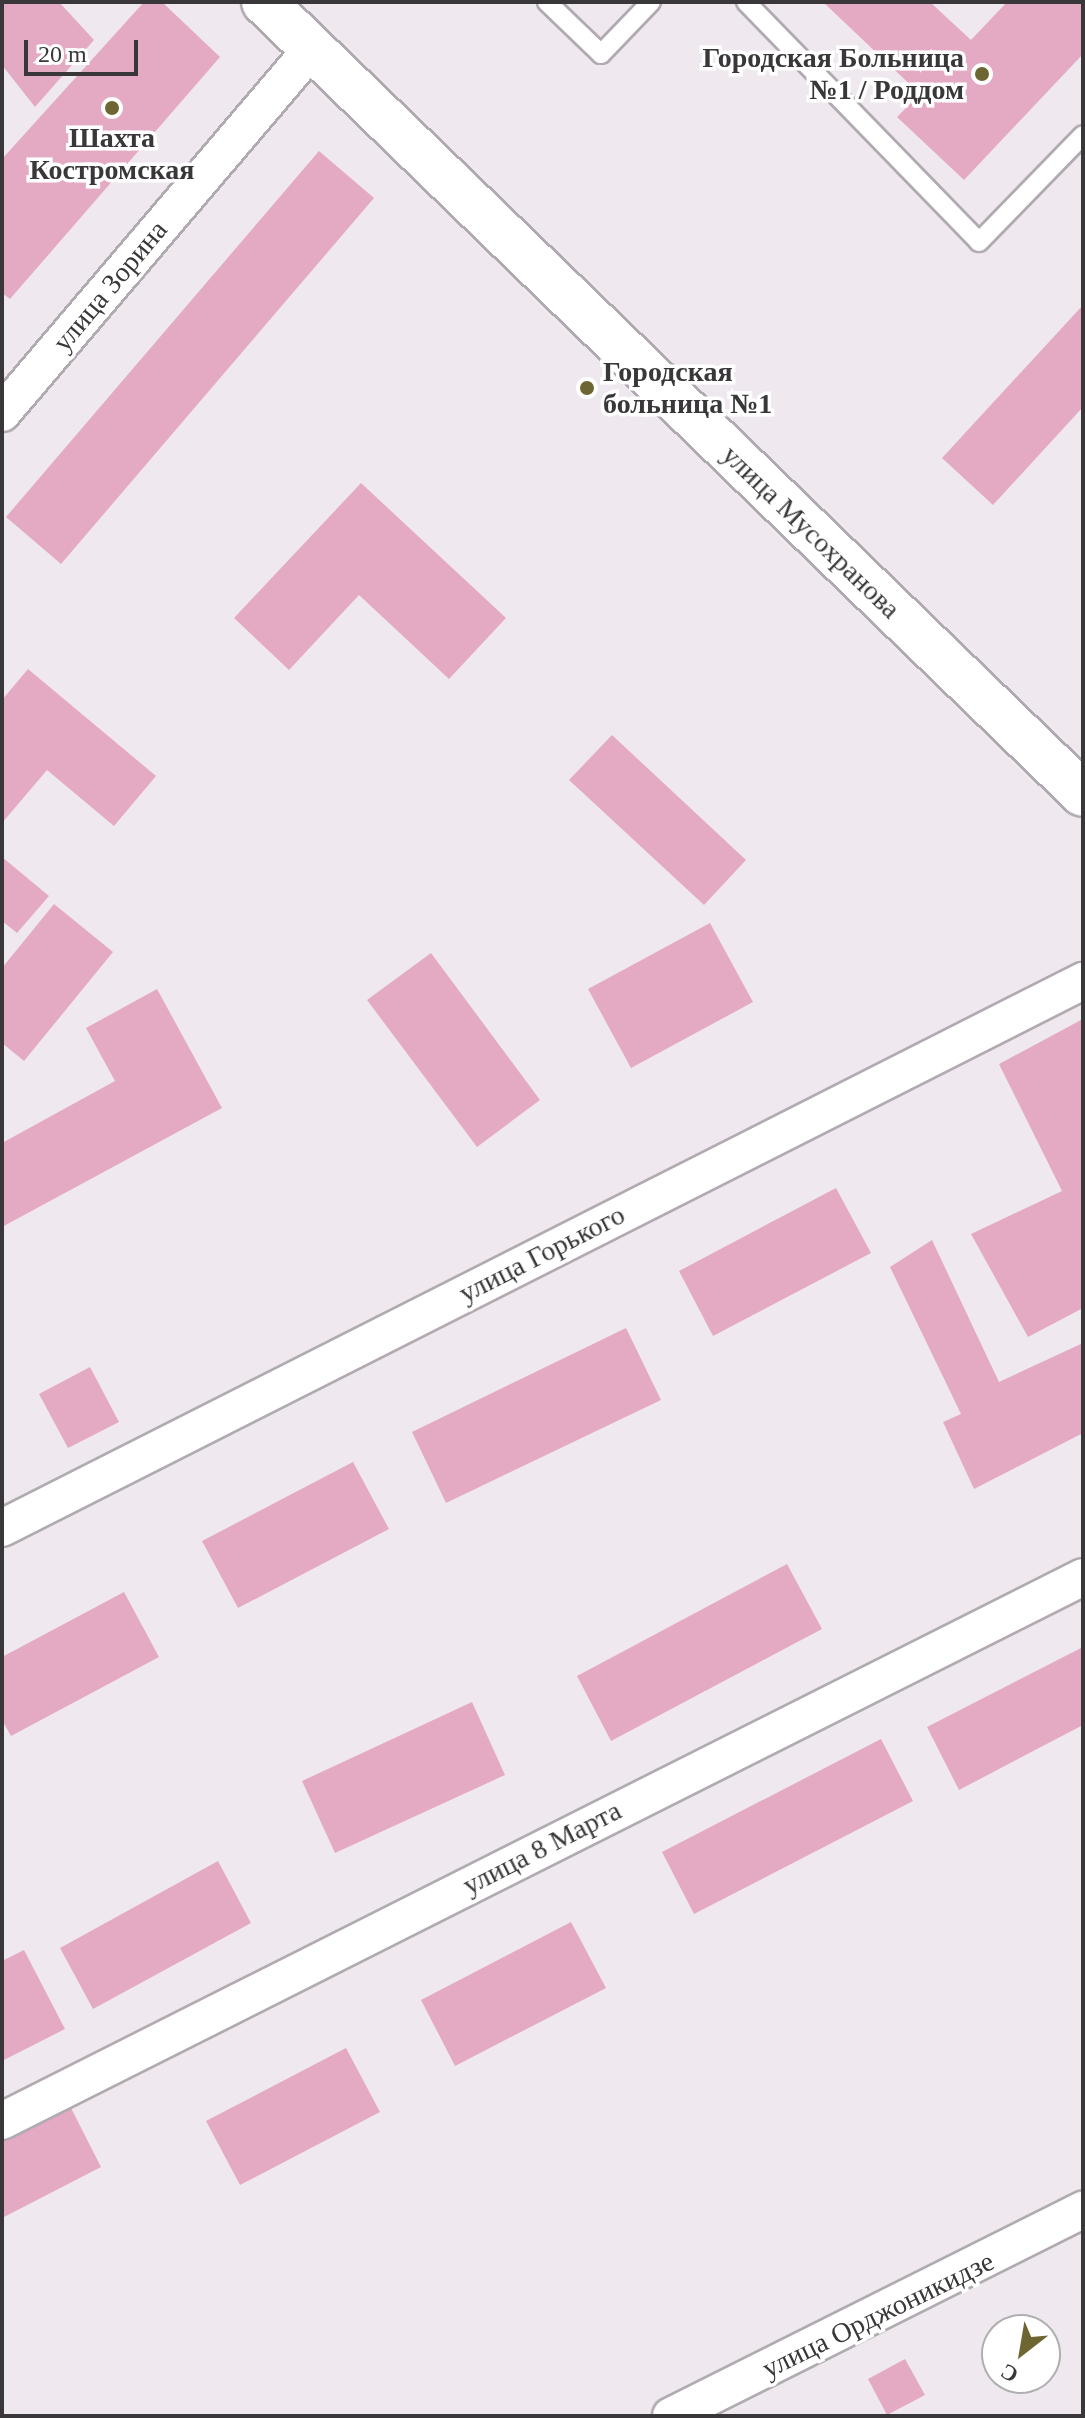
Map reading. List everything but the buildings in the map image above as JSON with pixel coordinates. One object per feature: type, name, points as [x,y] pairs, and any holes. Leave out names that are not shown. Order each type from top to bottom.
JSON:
[{"type":"main road","name":"улица Мусохранова","points":[[264,2],[1083,794]]},
{"type":"street","name":"улица Зорина","points":[[2,413],[312,49]]},
{"type":"street","name":"улица Горького","points":[[2,1528],[1083,981]]},
{"type":"street","name":"улица 8 Марта","points":[[2,2121],[1083,1577]]},
{"type":"street","name":"улица Орджоникидзе","points":[[671,2416],[1083,2210]]},
{"type":"lane","points":[[547,2],[601,54],[651,2]]},
{"type":"lane","points":[[746,2],[979,242],[1083,135]]},
{"type":"place","name":"Городская Больница №1 / Роддом","points":[[982,74]]},
{"type":"place","name":"Шахта Костромская","points":[[112,108]]},
{"type":"place","name":"Городская больница №1","points":[[587,388]]}]
